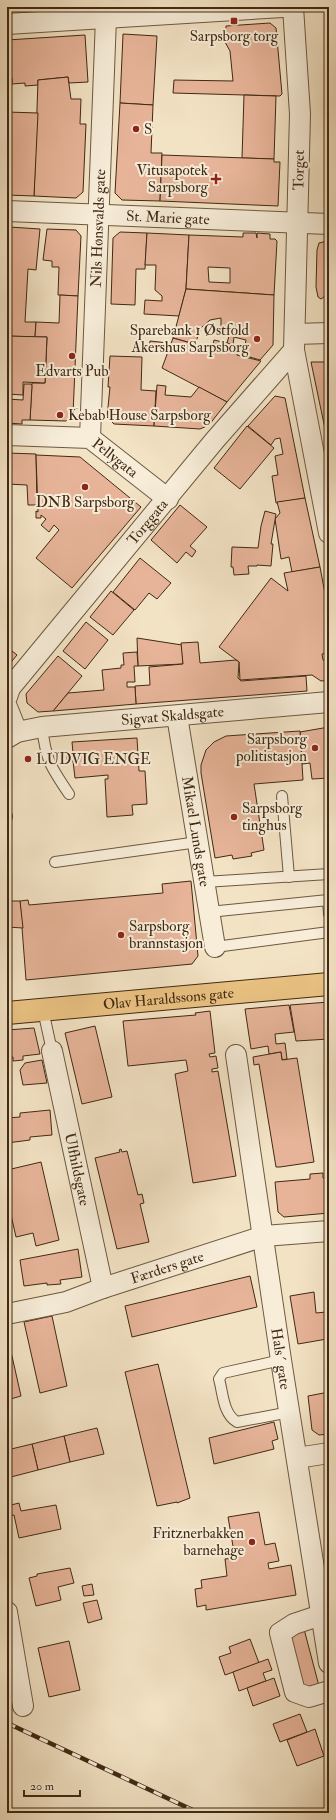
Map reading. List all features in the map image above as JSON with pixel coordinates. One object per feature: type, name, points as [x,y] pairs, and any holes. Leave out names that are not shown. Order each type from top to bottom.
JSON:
[{"type":"main road","name":"Olav Haraldssons gate","points":[[7,1013],[329,984]]},
{"type":"street","points":[[7,24],[283,7]]},
{"type":"street","name":"Torget","points":[[293,7],[300,114],[295,342],[329,533]]},
{"type":"street","name":"Nils Hønsvalds gate","points":[[90,438],[97,214],[106,18]]},
{"type":"street","name":"St. Marie gate","points":[[7,211],[329,224]]},
{"type":"street","points":[[295,342],[329,333]]},
{"type":"street","name":"Torggata","points":[[7,697],[10,688],[52,636],[168,499],[295,342]]},
{"type":"street","name":"Pellygata","points":[[7,435],[90,438],[168,499]]},
{"type":"street","name":"Sigvat Skaldsgate","points":[[12,735],[42,726],[177,716],[329,702]]},
{"type":"street","points":[[7,707],[12,735]]},
{"type":"street","name":"Mikael Lunds gate","points":[[177,716],[215,946]]},
{"type":"street","name":"Ulfhildsgate","points":[[52,1051],[103,1288]]},
{"type":"street","name":"Hals´ gate","points":[[236,1055],[264,1236],[281,1360],[329,1663]]},
{"type":"street","name":"Færders gate","points":[[7,1314],[66,1302],[103,1288],[264,1236],[329,1231]]},
{"type":"street","points":[[297,1458],[329,1453]]},
{"type":"street","points":[[7,1612],[23,1706]]},
{"type":"street","points":[[321,1615],[294,1624],[280,1633],[295,1692],[309,1697],[329,1691]]},
{"type":"lane","points":[[42,726],[45,750],[50,765],[69,794]]},
{"type":"lane","points":[[282,796],[289,877]]},
{"type":"lane","points":[[55,862],[198,842]]},
{"type":"lane","points":[[204,882],[329,874]]},
{"type":"lane","points":[[209,912],[328,900],[329,914]]},
{"type":"lane","points":[[215,946],[329,932]]},
{"type":"lane","points":[[43,1010],[52,1051]]},
{"type":"lane","points":[[281,1360],[238,1368],[223,1373],[219,1379],[228,1414],[231,1419],[237,1422],[290,1412]]},
{"type":"building","points":[[270,23],[276,28],[282,94],[280,96],[173,93],[174,80],[233,81],[230,51],[225,42],[226,26]]},
{"type":"building","points":[[123,34],[157,36],[153,105],[120,103]]},
{"type":"building","points":[[85,35],[88,82],[69,83],[68,77],[38,80],[38,85],[25,86],[25,83],[12,84],[12,78],[7,78],[7,40]]},
{"type":"building","points":[[68,77],[71,99],[81,99],[80,124],[86,124],[83,192],[76,198],[34,196],[38,80]]},
{"type":"building","points":[[244,95],[276,96],[274,159],[242,158]]},
{"type":"building","name":"S","points":[[120,103],[153,105],[151,153],[162,153],[160,201],[122,200],[115,193]]},
{"type":"building","points":[[7,112],[38,113],[34,196],[7,195]]},
{"type":"building","points":[[162,155],[274,159],[274,162],[280,162],[278,206],[160,201]]},
{"type":"building","points":[[7,227],[9,227],[7,288]]},
{"type":"building","points":[[9,227],[40,229],[36,270],[28,269],[25,322],[36,322],[35,337],[7,336]]},
{"type":"building","points":[[47,229],[76,230],[81,236],[78,296],[58,295],[59,267],[52,267],[52,261],[43,260]]},
{"type":"building","points":[[120,232],[147,233],[145,269],[136,269],[135,305],[111,304],[113,238]]},
{"type":"building","points":[[147,233],[189,235],[186,289],[179,316],[144,314],[145,300],[162,301],[162,296],[155,290],[156,265],[145,265]]},
{"type":"building","points":[[243,233],[256,233],[257,238],[257,233],[270,234],[270,239],[275,239],[277,241],[274,295],[186,289],[189,235],[243,237]],"holes":[[[208,267],[230,268],[230,283],[209,282]]]},
{"type":"building","points":[[329,242],[329,281],[324,297],[321,299],[318,297],[316,287],[317,250],[319,243]]},
{"type":"building","points":[[186,289],[274,295],[273,345],[260,360],[243,355],[246,340],[234,337],[233,345],[227,343],[229,336],[221,334],[221,318],[210,320],[201,328],[195,344],[173,338]]},
{"type":"building","points":[[60,295],[78,296],[73,415],[66,421],[30,420],[32,383],[45,383],[47,337],[35,337],[36,322],[59,323]]},
{"type":"building","points":[[7,336],[47,337],[45,383],[23,382],[23,395],[7,394]]},
{"type":"building","points":[[173,338],[212,349],[214,340],[227,343],[238,348],[237,355],[261,361],[227,402],[162,368]]},
{"type":"building","points":[[150,341],[168,343],[167,352],[149,350]]},
{"type":"building","points":[[110,356],[142,357],[141,390],[156,391],[154,426],[114,424],[107,417],[110,387],[108,387]]},
{"type":"building","points":[[311,362],[329,362],[329,448]]},
{"type":"building","points":[[24,384],[31,384],[32,386],[30,420],[22,420],[22,424],[7,423],[7,399],[23,400]]},
{"type":"building","points":[[157,385],[166,386],[165,395],[191,397],[199,387],[227,402],[209,425],[200,429],[154,426]]},
{"type":"building","points":[[275,396],[285,398],[305,498],[276,503],[272,476],[278,475],[275,456],[283,454],[280,438],[275,439],[271,445],[248,426]]},
{"type":"building","points":[[247,426],[274,448],[240,489],[214,468]]},
{"type":"building","points":[[7,453],[36,454],[37,505],[28,505],[27,485],[7,484]]},
{"type":"building","points":[[36,455],[80,457],[141,507],[72,588],[36,558],[59,530],[54,525],[49,532],[41,525],[46,519],[41,515],[41,518],[36,518],[36,511],[38,512]]},
{"type":"building","points":[[305,498],[320,567],[292,572],[289,557],[281,559],[275,519],[280,513],[277,502]]},
{"type":"building","points":[[180,505],[207,527],[190,546],[196,551],[192,557],[186,552],[177,563],[151,540]]},
{"type":"building","points":[[265,511],[276,514],[271,544],[273,544],[271,566],[248,566],[249,574],[234,575],[233,567],[231,567],[232,547],[258,548]]},
{"type":"building","points":[[140,558],[171,583],[157,599],[149,593],[135,610],[113,592]]},
{"type":"building","points":[[320,567],[329,615],[329,653],[322,654],[323,660],[329,664],[329,680],[321,681],[312,675],[240,680],[239,662],[219,647],[271,578],[288,591],[284,573]]},
{"type":"building","points":[[111,591],[134,610],[113,635],[90,617]]},
{"type":"building","points":[[86,622],[108,640],[85,669],[63,651]]},
{"type":"building","points":[[137,638],[182,645],[183,664],[138,666]]},
{"type":"building","points":[[198,642],[200,663],[236,660],[239,662],[238,678],[241,681],[306,676],[307,691],[136,704],[135,686],[150,685],[149,667],[183,664],[181,643]]},
{"type":"building","points":[[7,647],[17,655],[7,667]]},
{"type":"building","points":[[137,652],[138,666],[134,666],[135,682],[127,682],[127,687],[135,687],[136,704],[53,711],[68,693],[104,690],[102,670],[121,668],[121,665],[124,665],[123,653]]},
{"type":"building","points":[[58,656],[82,676],[53,711],[38,712],[27,703],[26,694]]},
{"type":"building","name":"Sarpsborg politistasjon","points":[[329,727],[329,778],[312,779],[310,763],[302,764],[300,732]]},
{"type":"building","name":"Sarpsborg tinghus","points":[[300,731],[303,780],[254,784],[264,850],[251,853],[252,856],[233,859],[232,855],[215,858],[201,773],[201,765],[206,750],[214,742],[226,736]]},
{"type":"building","points":[[137,738],[139,771],[145,771],[147,804],[132,805],[133,815],[107,817],[105,779],[108,779],[108,775],[75,778],[73,761],[67,761],[67,754],[73,753],[72,742]]},
{"type":"building","points":[[191,881],[198,956],[192,964],[26,980],[20,901],[28,900],[29,905],[163,893],[162,884]]},
{"type":"building","points":[[7,901],[20,901],[23,928],[7,927]]},
{"type":"building","points":[[329,1002],[329,1039],[296,1041],[290,1005]]},
{"type":"building","points":[[289,1005],[294,1032],[275,1034],[276,1044],[285,1043],[287,1059],[282,1060],[281,1052],[269,1054],[268,1046],[251,1049],[245,1009]]},
{"type":"building","points":[[210,1011],[215,1053],[209,1054],[210,1057],[216,1056],[218,1068],[212,1069],[212,1072],[218,1071],[236,1176],[193,1183],[175,1074],[188,1071],[186,1060],[128,1066],[123,1021],[196,1015],[195,1013]]},
{"type":"building","points":[[95,1026],[112,1097],[82,1104],[65,1033]]},
{"type":"building","points":[[34,1028],[40,1054],[23,1056],[23,1060],[13,1061],[13,1057],[7,1058],[7,1030]]},
{"type":"building","points":[[281,1052],[282,1060],[297,1058],[314,1162],[276,1167],[259,1064],[254,1065],[253,1057]]},
{"type":"building","points":[[42,1060],[47,1083],[23,1085],[20,1070],[25,1063]]},
{"type":"building","points":[[50,1110],[52,1135],[30,1137],[30,1140],[7,1143],[7,1118],[20,1117],[20,1113]]},
{"type":"building","points":[[121,1149],[122,1152],[127,1151],[138,1195],[142,1194],[144,1203],[140,1204],[149,1242],[117,1249],[95,1158],[120,1152],[119,1150]]},
{"type":"building","points":[[41,1162],[59,1240],[36,1246],[33,1233],[16,1237],[7,1197],[7,1170]]},
{"type":"building","points":[[323,1173],[323,1178],[329,1178],[329,1213],[284,1217],[278,1212],[275,1182],[310,1179],[310,1174]]},
{"type":"building","points":[[78,1249],[82,1277],[60,1280],[61,1284],[47,1285],[47,1283],[24,1286],[20,1260]]},
{"type":"building","points":[[250,1276],[257,1307],[132,1337],[125,1306]]},
{"type":"building","points":[[314,1292],[316,1313],[326,1312],[329,1336],[327,1336],[327,1339],[298,1344],[290,1296]]},
{"type":"building","points":[[52,1316],[67,1386],[40,1393],[24,1322]]},
{"type":"building","points":[[7,1334],[21,1396],[7,1400]]},
{"type":"building","points":[[158,1364],[190,1498],[177,1503],[157,1506],[125,1372]]},
{"type":"building","points":[[329,1392],[329,1434],[319,1435],[312,1430],[308,1396]]},
{"type":"building","points":[[274,1422],[278,1439],[272,1441],[274,1449],[214,1464],[209,1438]]},
{"type":"building","points":[[97,1428],[104,1454],[70,1462],[64,1436]]},
{"type":"building","points":[[64,1436],[70,1462],[38,1470],[32,1444]]},
{"type":"building","points":[[32,1444],[38,1470],[7,1478],[7,1450]]},
{"type":"building","points":[[19,1503],[21,1511],[56,1505],[61,1529],[19,1538],[14,1515],[9,1516],[7,1506]]},
{"type":"building","points":[[259,1512],[265,1545],[275,1543],[279,1561],[268,1563],[269,1569],[291,1565],[296,1595],[206,1610],[206,1605],[197,1607],[195,1589],[202,1588],[201,1580],[227,1576],[225,1559],[235,1558],[228,1517]]},
{"type":"building","points":[[70,1568],[74,1583],[58,1587],[61,1600],[36,1606],[29,1578],[37,1576],[37,1574]]},
{"type":"building","points":[[92,1584],[94,1595],[84,1596],[82,1586]]},
{"type":"building","points":[[97,1600],[102,1619],[88,1623],[83,1603]]},
{"type":"building","points":[[304,1629],[319,1686],[303,1690],[288,1633]]},
{"type":"building","points":[[250,1639],[259,1663],[225,1675],[219,1657],[231,1653],[229,1647]]},
{"type":"building","points":[[69,1641],[80,1690],[49,1697],[38,1648]]},
{"type":"building","points":[[268,1659],[272,1670],[263,1673],[266,1681],[239,1691],[233,1672]]},
{"type":"building","points":[[7,1660],[14,1694],[7,1691]]},
{"type":"building","points":[[274,1678],[280,1696],[253,1706],[247,1688]]},
{"type":"building","points":[[300,1714],[307,1732],[280,1742],[273,1724]]},
{"type":"building","points":[[315,1729],[324,1756],[297,1766],[287,1740]]},
{"type":"railway","points":[[7,1723],[199,1813]]},
{"type":"place","name":"Sarpsborg torg","points":[[234,21]]},
{"type":"place","name":"S","points":[[136,129]]},
{"type":"place","name":"Vitusapotek Sarpsborg","points":[[216,179]]},
{"type":"place","name":"Sparebank 1 Østfold Akershus Sarpsborg","points":[[257,339]]},
{"type":"place","name":"Edvarts Pub","points":[[72,356]]},
{"type":"place","name":"Kebab House Sarpsborg","points":[[60,415]]},
{"type":"place","name":"DNB Sarpsborg","points":[[85,487]]},
{"type":"place","name":"Sarpsborg politistasjon","points":[[315,748]]},
{"type":"place","name":"LUDVIG ENGE","points":[[28,759]]},
{"type":"place","name":"Sarpsborg tinghus","points":[[234,817]]},
{"type":"place","name":"Sarpsborg brannstasjon","points":[[121,935]]},
{"type":"place","name":"Fritznerbakken barnehage","points":[[252,1542]]}]
